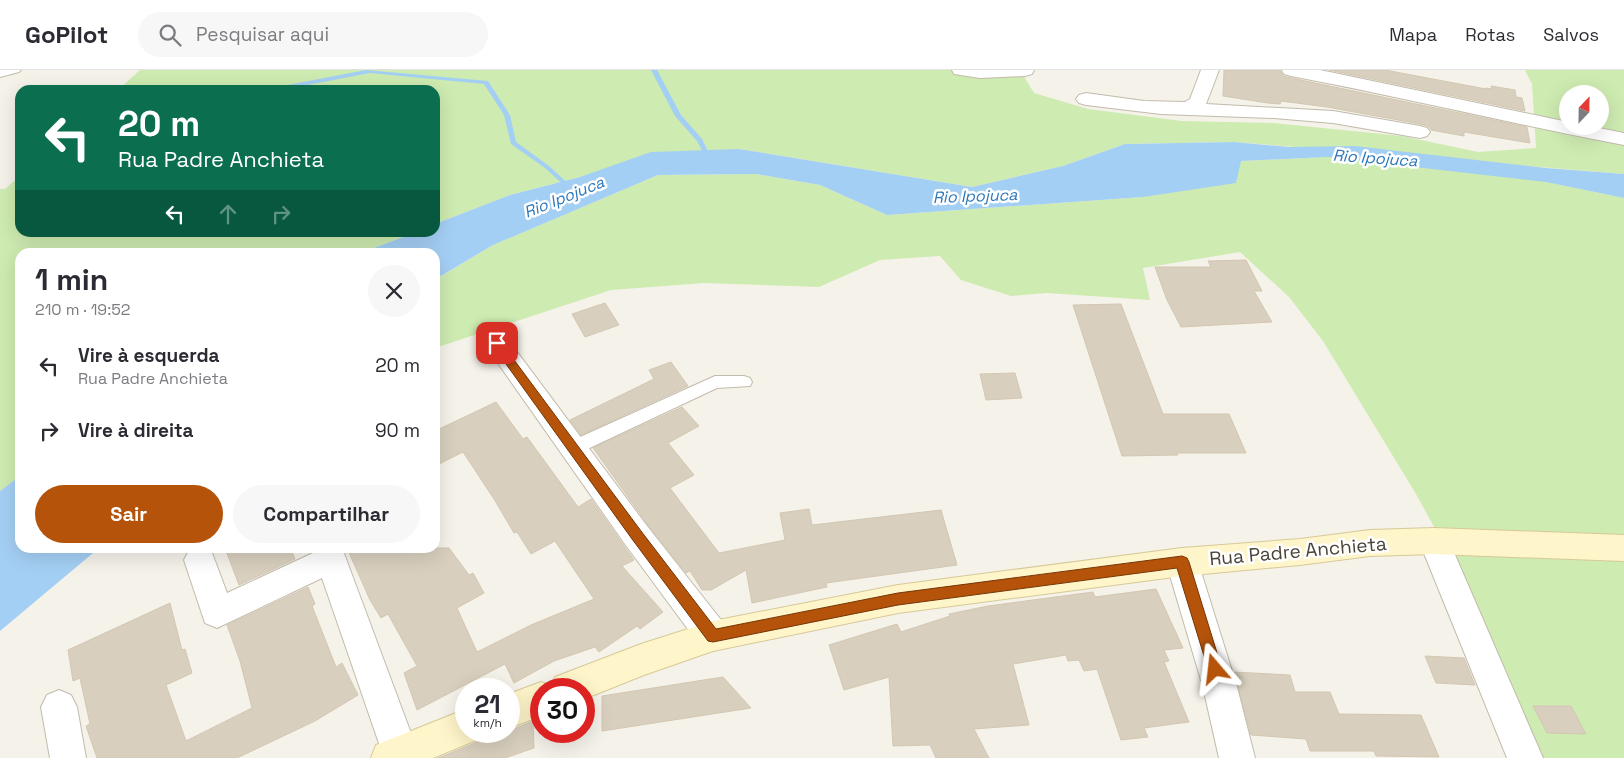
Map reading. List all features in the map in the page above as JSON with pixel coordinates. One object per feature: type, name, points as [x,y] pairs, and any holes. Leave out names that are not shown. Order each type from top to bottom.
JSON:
[{"type":"street","points":[[961,70],[980,72],[1025,70]]},
{"type":"street","points":[[1186,109],[1197,103],[1210,70]]},
{"type":"street","points":[[1291,70],[1390,88],[1514,118],[1624,139]]},
{"type":"street","points":[[1086,99],[1168,110],[1271,112],[1382,123],[1420,132]]},
{"type":"street","points":[[497,343],[713,636]]},
{"type":"street","points":[[1434,541],[1524,758]]},
{"type":"street","name":"Rua Padre Anchieta","points":[[595,678],[641,660],[713,636],[898,599],[1182,562],[1300,552],[1370,543],[1434,541],[1624,548]]},
{"type":"street","points":[[200,560],[217,613],[329,553],[394,755],[455,731]]},
{"type":"street","points":[[1182,562],[1220,686],[1238,758]]},
{"type":"street","points":[[59,707],[68,758]]},
{"type":"lane","points":[[0,73],[15,70]]},
{"type":"lane","points":[[573,448],[715,382],[744,382]]},
{"type":"green space","points":[[140,70],[1020,70],[1034,93],[1088,109],[1182,121],[1273,123],[1402,136],[1478,152],[1536,148],[1532,84],[1525,70],[1624,70],[1624,174],[1234,142],[1125,144],[1063,166],[972,187],[739,149],[580,177],[510,195],[440,222],[440,85],[124,85]]},
{"type":"green space","points":[[1327,157],[1533,179],[1624,198],[1624,758],[1540,758],[1454,563],[1416,494],[1323,341],[1289,297],[1240,252],[1143,268],[1150,300],[1047,293],[1011,296],[961,280],[940,256],[880,260],[819,287],[704,283],[611,290],[440,346],[440,277],[493,245],[658,175],[756,174],[820,185],[887,215],[1143,197],[1241,161]]},
{"type":"green space","points":[[15,180],[15,237],[403,237],[374,248],[15,248],[15,480],[0,491],[0,189],[5,189]]},
{"type":"water","name":"Rio Ipojuca","points":[[1234,142],[1289,147],[1355,146],[1546,168],[1624,174],[1624,198],[1546,182],[1327,157],[1241,161],[1236,183],[1143,197],[887,215],[820,185],[756,174],[658,175],[493,245],[441,276],[440,248],[374,248],[403,237],[440,237],[440,222],[510,195],[580,177],[651,152],[739,149],[972,187],[1063,166],[1125,144]]},
{"type":"water","points":[[15,480],[15,553],[93,553],[0,631],[0,491]]},
{"type":"building","points":[[1224,70],[1280,70],[1283,76],[1291,78],[1527,127],[1530,143],[1464,132],[1464,136],[1431,130],[1428,126],[1420,124],[1327,107],[1281,101],[1280,104],[1268,103],[1223,96]]},
{"type":"building","points":[[1329,70],[1385,70],[1486,89],[1492,89],[1491,86],[1515,90],[1516,97],[1522,98],[1525,111]]},
{"type":"building","points":[[1246,260],[1262,291],[1254,291],[1272,322],[1181,327],[1167,300],[1155,267],[1211,267],[1208,261]]},
{"type":"building","points":[[605,303],[619,325],[585,337],[572,314]]},
{"type":"building","points":[[1121,304],[1163,414],[1229,414],[1246,453],[1177,453],[1178,455],[1122,456],[1073,305]]},
{"type":"building","points":[[671,362],[688,386],[581,435],[570,420],[654,379],[649,370]]},
{"type":"building","points":[[1015,373],[1022,398],[986,400],[980,374]]},
{"type":"building","points":[[496,402],[523,439],[527,437],[578,507],[591,499],[634,560],[622,566],[663,612],[640,629],[637,626],[599,652],[595,647],[554,661],[520,680],[520,678],[512,678],[505,664],[478,678],[455,678],[455,690],[417,710],[404,673],[417,666],[388,614],[381,618],[370,600],[349,553],[440,553],[440,548],[449,548],[469,575],[473,573],[484,593],[457,608],[477,652],[531,625],[594,599],[555,541],[531,554],[517,532],[514,533],[463,452],[440,464],[440,429]]},
{"type":"building","points":[[682,407],[699,426],[668,443],[694,475],[670,488],[719,553],[785,540],[780,513],[809,509],[812,525],[941,510],[957,565],[826,583],[827,587],[752,603],[746,570],[711,590],[702,590],[690,571],[686,573],[648,525],[593,448]]},
{"type":"building","points":[[227,553],[292,553],[295,559],[239,585]]},
{"type":"building","points":[[308,587],[315,604],[312,606],[336,667],[342,663],[358,695],[315,721],[237,758],[97,758],[86,726],[90,724],[80,678],[73,681],[68,650],[170,603],[182,650],[185,649],[192,673],[166,685],[186,741],[252,708],[240,661],[227,625]]},
{"type":"building","points":[[1156,589],[1183,648],[1164,650],[1169,661],[1164,662],[1189,722],[1144,728],[1148,737],[1121,740],[1097,669],[1084,671],[1079,660],[1068,661],[1066,655],[1013,664],[1029,725],[974,729],[989,758],[936,758],[930,745],[893,746],[889,677],[844,690],[829,645],[897,624],[901,632],[950,616],[949,614],[988,606],[1093,592],[1095,597]]},
{"type":"building","points":[[1425,656],[1464,658],[1475,685],[1436,683]]},
{"type":"building","points":[[1234,672],[1290,675],[1295,692],[1330,692],[1339,714],[1421,715],[1439,757],[1376,756],[1374,751],[1310,751],[1306,739],[1251,735]]},
{"type":"building","points":[[723,677],[751,708],[602,731],[602,696]]},
{"type":"building","points":[[1533,706],[1571,706],[1586,734],[1547,733]]},
{"type":"building","points":[[530,722],[530,743],[534,743],[534,748],[505,758],[438,758],[475,743],[520,743],[520,726]]},
{"type":"waterway","points":[[654,70],[678,116],[700,140],[710,161]]},
{"type":"waterway","name":"Rio Ipojuca","points":[[298,85],[370,71],[486,82],[507,115],[513,143],[547,167],[570,188]]},
{"type":"route","points":[[497,343],[636,535],[713,636],[898,599],[1182,562],[1215,669]]}]
